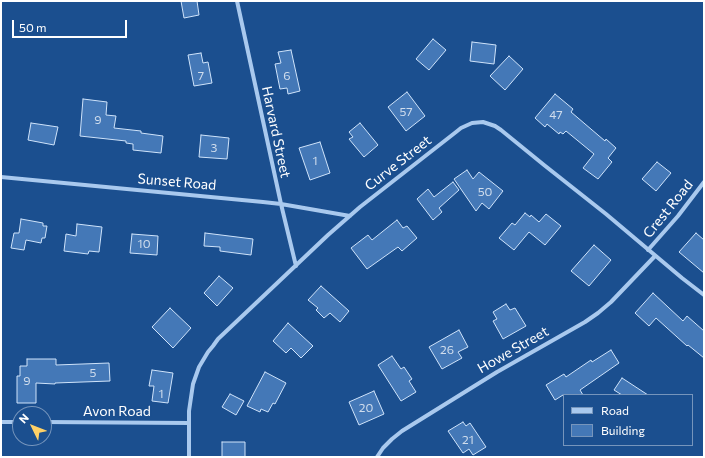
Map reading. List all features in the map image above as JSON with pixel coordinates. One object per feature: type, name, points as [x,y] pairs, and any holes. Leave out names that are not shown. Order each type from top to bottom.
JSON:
[{"type":"street","name":"Harvard Street","points":[[237,1],[296,266]]},
{"type":"street","name":"Curve Street","points":[[189,457],[190,402],[193,384],[199,367],[218,339],[350,216],[461,128],[472,123],[483,122],[495,126],[501,130],[704,295]]},
{"type":"street","name":"Sunset Road","points":[[1,177],[281,204],[350,216]]},
{"type":"street","name":"Crest Road","points":[[648,250],[704,182]]},
{"type":"street","name":"Howe Street","points":[[377,457],[392,438],[402,431],[497,372],[585,322],[598,313],[615,298],[655,256]]},
{"type":"street","points":[[1,422],[12,422]]},
{"type":"street","name":"Avon Road","points":[[52,422],[189,423]]},
{"type":"building","points":[[181,1],[197,1],[199,15],[184,18]]},
{"type":"building","points":[[433,39],[446,50],[429,70],[416,59]]},
{"type":"building","points":[[472,42],[496,45],[494,64],[470,61]]},
{"type":"building","points":[[291,50],[300,91],[288,94],[287,88],[280,89],[275,64],[281,63],[278,52]]},
{"type":"building","points":[[201,53],[203,63],[208,62],[212,83],[194,86],[188,55]]},
{"type":"building","points":[[509,56],[523,69],[505,90],[490,76]]},
{"type":"building","points":[[407,92],[425,116],[406,131],[388,107]]},
{"type":"building","points":[[555,94],[573,109],[571,112],[605,141],[606,139],[616,148],[608,158],[612,162],[598,179],[583,168],[594,154],[566,131],[563,134],[560,132],[559,134],[547,124],[545,127],[535,118]]},
{"type":"building","points":[[83,99],[107,102],[106,115],[116,116],[114,128],[141,131],[141,133],[163,136],[161,153],[133,150],[133,144],[126,143],[126,141],[80,136]]},
{"type":"building","points":[[31,123],[58,127],[54,145],[28,140]]},
{"type":"building","points":[[360,123],[378,145],[364,157],[349,139],[353,137],[349,132]]},
{"type":"building","points":[[201,135],[229,138],[227,159],[199,157]]},
{"type":"building","points":[[320,142],[330,173],[310,180],[299,148]]},
{"type":"building","points":[[657,162],[671,173],[656,191],[642,179]]},
{"type":"building","points":[[467,170],[473,179],[479,172],[503,191],[489,209],[482,203],[476,211],[454,179]]},
{"type":"building","points":[[453,182],[459,190],[439,208],[442,212],[433,220],[417,199],[428,189],[434,197]]},
{"type":"building","points":[[525,213],[530,217],[531,215],[539,222],[546,214],[561,226],[545,245],[529,232],[514,250],[499,238],[512,223],[515,225]]},
{"type":"building","points":[[21,219],[43,223],[43,226],[47,226],[45,238],[42,238],[41,243],[26,240],[24,250],[11,248],[14,233],[19,233]]},
{"type":"building","points":[[397,220],[403,228],[407,226],[417,238],[402,251],[398,247],[367,269],[351,248],[368,235],[372,240]]},
{"type":"building","points":[[77,224],[102,227],[99,252],[89,251],[88,254],[64,251],[66,234],[76,236]]},
{"type":"building","points":[[205,233],[253,239],[251,255],[220,251],[220,247],[204,246]]},
{"type":"building","points":[[696,233],[704,240],[704,273],[679,252]]},
{"type":"building","points":[[132,234],[158,236],[157,255],[130,253]]},
{"type":"building","points":[[594,245],[611,260],[589,286],[571,271]]},
{"type":"building","points":[[219,276],[233,288],[217,306],[204,293]]},
{"type":"building","points":[[321,286],[349,311],[340,322],[330,313],[324,318],[316,310],[318,308],[308,300]]},
{"type":"building","points":[[653,293],[683,321],[687,316],[704,331],[704,358],[688,345],[687,346],[656,318],[649,326],[635,313]]},
{"type":"building","points":[[506,304],[510,310],[515,308],[526,326],[503,339],[493,321],[497,319],[493,312]]},
{"type":"building","points":[[170,308],[191,328],[173,348],[152,327]]},
{"type":"building","points":[[288,323],[313,346],[301,358],[291,348],[286,353],[273,341]]},
{"type":"building","points":[[459,330],[468,347],[458,352],[462,358],[442,369],[429,347]]},
{"type":"building","points":[[611,350],[619,363],[580,390],[582,394],[563,394],[555,400],[546,385],[564,374],[566,377],[591,360],[592,362]]},
{"type":"building","points":[[392,356],[401,369],[404,367],[412,379],[409,381],[416,392],[401,401],[378,365]]},
{"type":"building","points":[[27,359],[56,359],[56,365],[109,363],[110,381],[55,384],[36,383],[36,403],[17,403],[17,376],[20,376],[20,366],[27,366]]},
{"type":"building","points":[[152,370],[173,373],[168,403],[152,401],[154,386],[149,386]]},
{"type":"building","points":[[265,372],[286,383],[275,404],[273,403],[268,412],[261,409],[260,412],[247,406]]},
{"type":"building","points":[[622,378],[646,394],[620,394],[614,390]]},
{"type":"building","points":[[374,391],[384,414],[359,425],[349,402]]},
{"type":"building","points":[[230,394],[244,401],[236,415],[222,407]]},
{"type":"building","points":[[463,422],[466,426],[470,423],[486,447],[473,455],[469,449],[463,453],[448,431]]},
{"type":"building","points":[[222,442],[245,442],[245,457],[222,457]]}]
